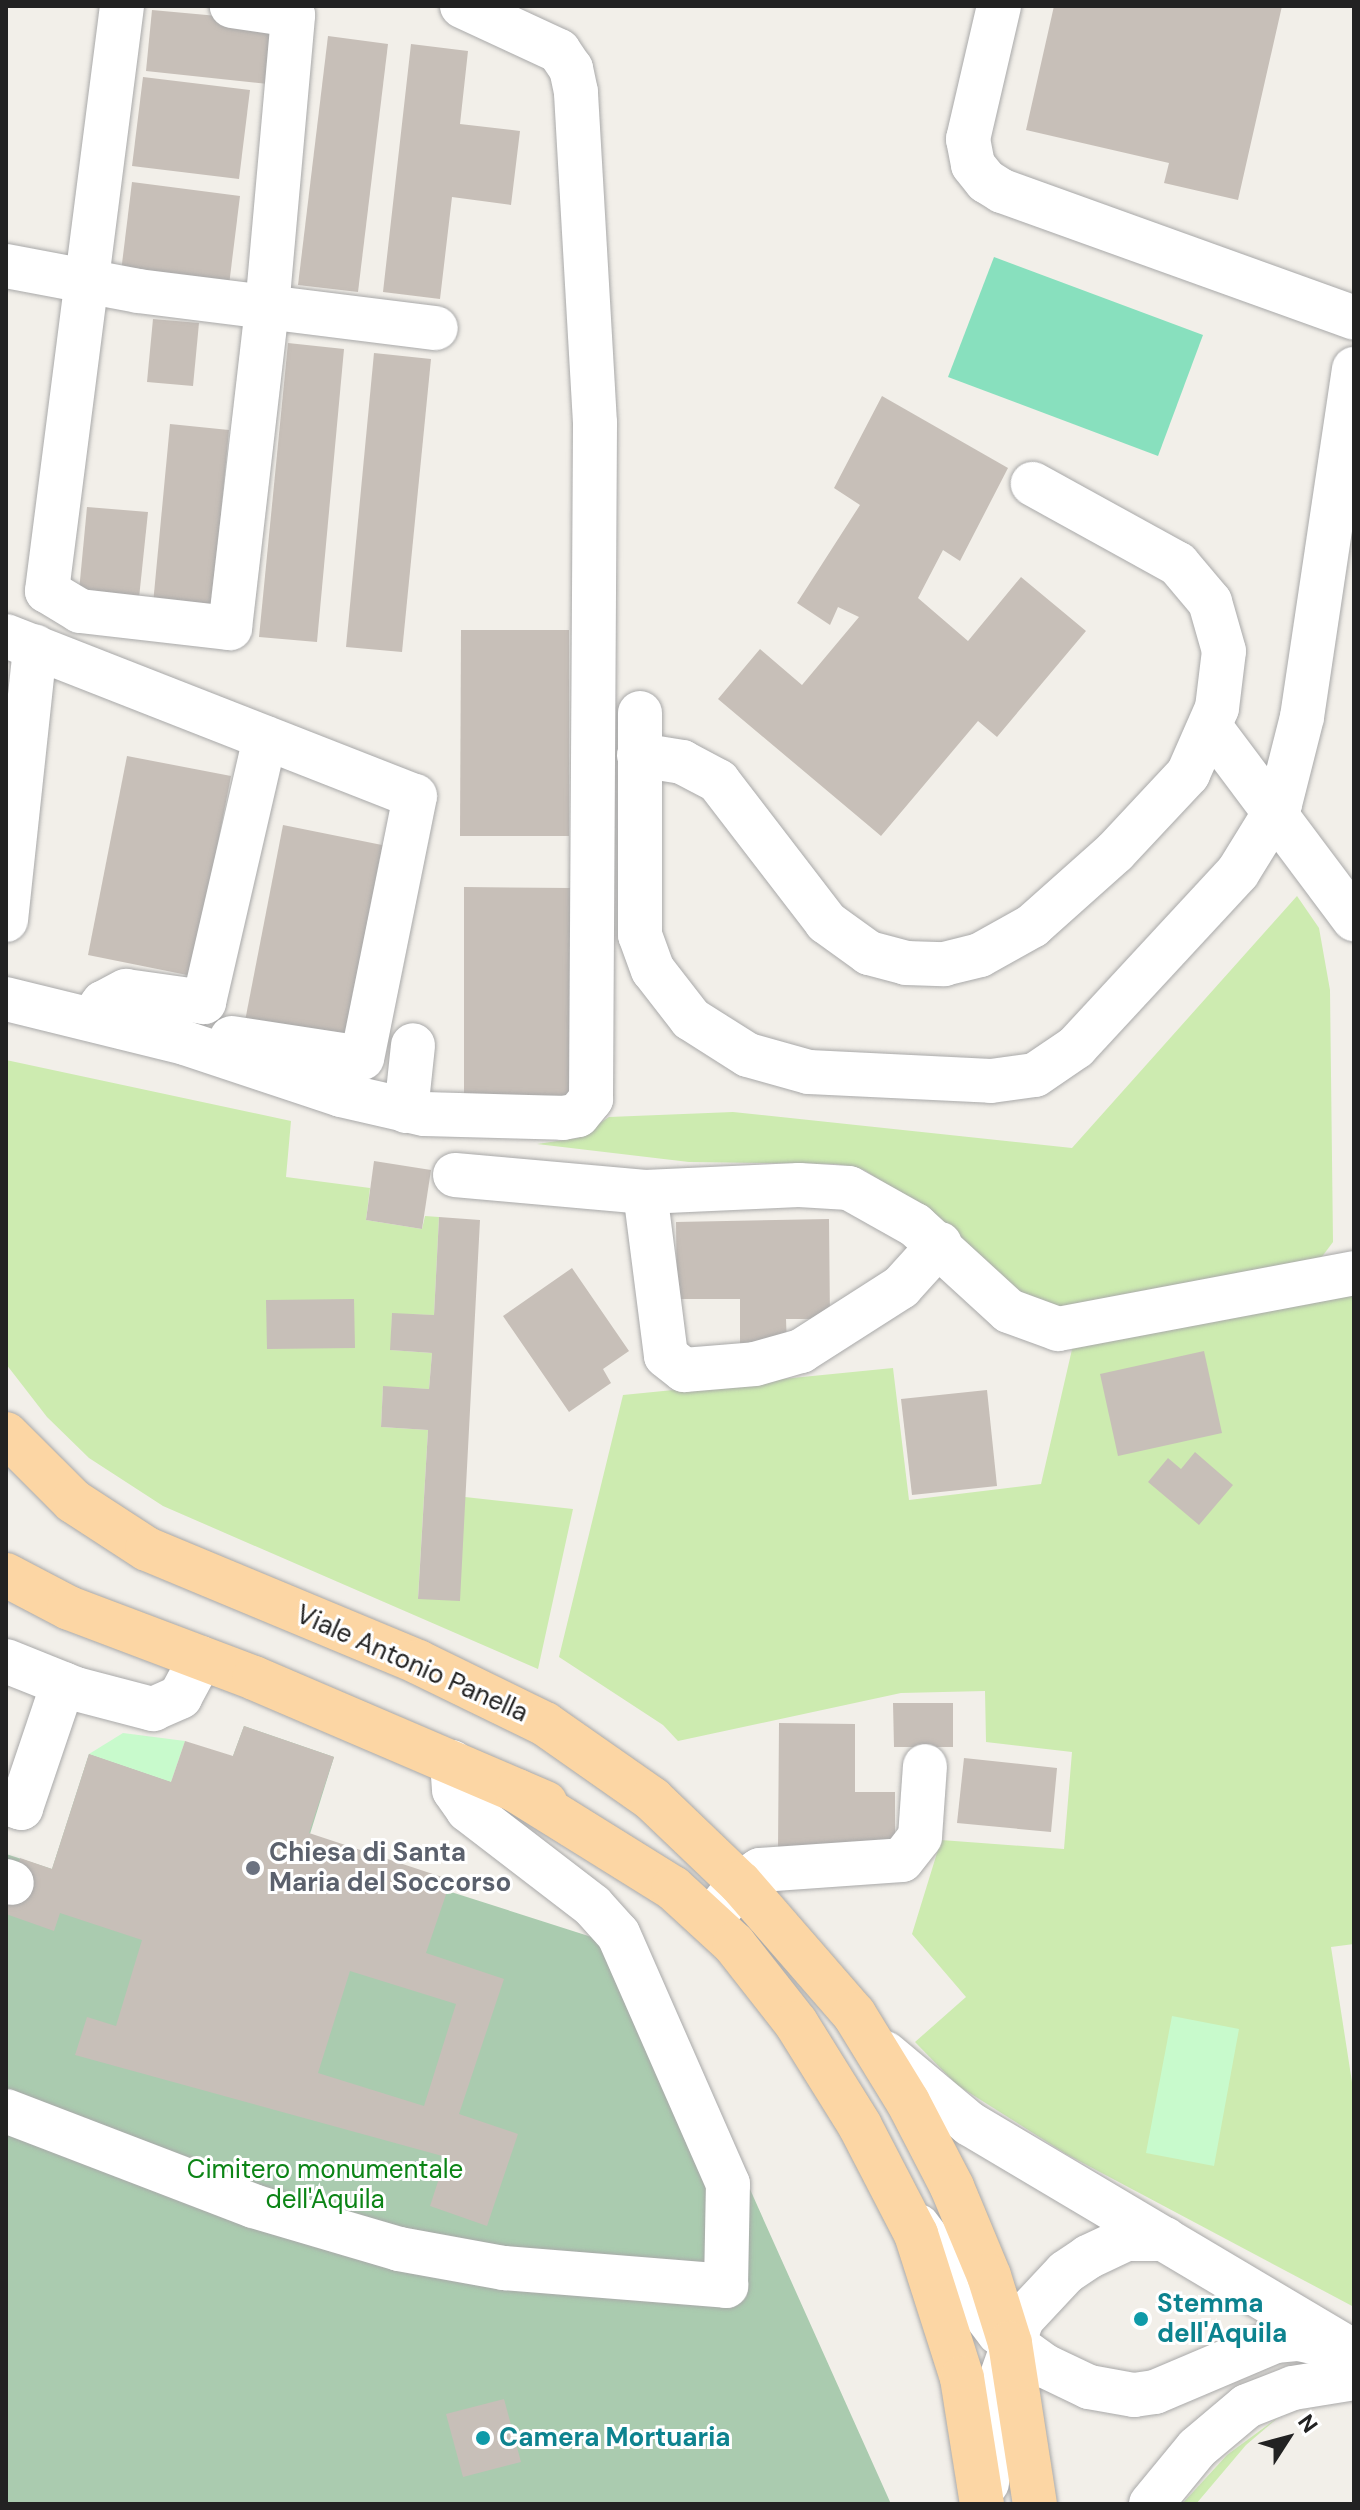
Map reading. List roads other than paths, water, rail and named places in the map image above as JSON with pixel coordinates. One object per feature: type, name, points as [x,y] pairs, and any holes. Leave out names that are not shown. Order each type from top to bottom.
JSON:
[{"type":"main road","name":"Viale Antonio Panella","points":[[6,1434],[73,1501],[147,1549],[418,1662],[545,1724],[652,1799],[727,1899],[796,2023],[890,2180],[941,2302],[962,2378],[984,2504]]},
{"type":"main road","name":"Viale Antonio Panella","points":[[6,1575],[79,1612],[201,1658],[517,1791],[611,1845],[727,1899],[791,1937],[854,2014],[908,2102],[952,2187],[989,2276],[1010,2343],[1035,2504]]},
{"type":"street","points":[[122,6],[47,591],[80,611],[230,628],[267,308],[293,15],[232,6]]},
{"type":"street","points":[[6,999],[92,1018],[202,1048],[406,1111],[442,1116],[571,1118],[584,1111],[593,1091],[595,423],[576,92],[568,62],[552,46],[462,6]]},
{"type":"street","points":[[999,6],[969,131],[973,165],[986,181],[1002,191],[1354,318]]},
{"type":"street","points":[[6,266],[267,308],[436,328]]},
{"type":"street","points":[[1033,484],[1147,542],[1178,564],[1200,588],[1218,619],[1224,651],[1211,728],[1176,789],[1051,911],[997,948],[963,960],[925,965],[869,953],[841,935],[718,781],[640,734],[637,918],[653,970],[684,1012],[729,1046],[789,1068],[829,1074],[1007,1081],[1050,1067],[1076,1047],[1238,872],[1276,813],[1302,717],[1354,369]]},
{"type":"street","points":[[6,920],[21,642],[415,796],[362,1058],[222,1037],[202,1048]]},
{"type":"street","points":[[1211,728],[1354,919]]},
{"type":"street","points":[[92,1018],[103,1003],[126,991],[204,1002],[265,738]]},
{"type":"street","points":[[406,1111],[413,1045]]},
{"type":"street","points":[[455,1175],[645,1192],[835,1185],[876,1199],[940,1244],[1009,1311],[1058,1329],[1354,1273]]},
{"type":"street","points":[[645,1192],[666,1356],[684,1370],[755,1364],[801,1351],[901,1287],[940,1244]]},
{"type":"street","points":[[6,1661],[63,1684],[158,1709],[180,1697],[201,1658]]},
{"type":"street","points":[[6,1803],[21,1808],[63,1684]]},
{"type":"street","points":[[6,2111],[253,2206],[399,2249],[504,2268],[726,2286],[728,2184],[618,1934],[593,1906],[468,1810],[454,1790],[452,1762]]},
{"type":"street","points":[[727,1899],[776,1866],[902,1860],[920,1837],[925,1766]]},
{"type":"street","points":[[854,2014],[913,2080],[970,2124],[1354,2352]]},
{"type":"street","points":[[890,2180],[934,2252],[1010,2343],[1067,2378],[1134,2395],[1177,2384],[1275,2341],[1310,2340],[1354,2352]]},
{"type":"street","points":[[984,2504],[994,2398],[1010,2343],[1030,2308],[1077,2264],[1126,2239],[1165,2239]]},
{"type":"street","points":[[1151,2504],[1197,2448],[1247,2406],[1293,2388],[1354,2378]]},
{"type":"place","name":"Chiesa di Santa Maria del Soccorso","points":[[253,1868]]},
{"type":"place","name":"Stemma dell'Aquila","points":[[1141,2319]]},
{"type":"place","name":"Camera Mortuaria","points":[[483,2438]]},
{"type":"park label","name":"Cimitero monumentale dell'Aquila","points":[[325,2185]]}]
